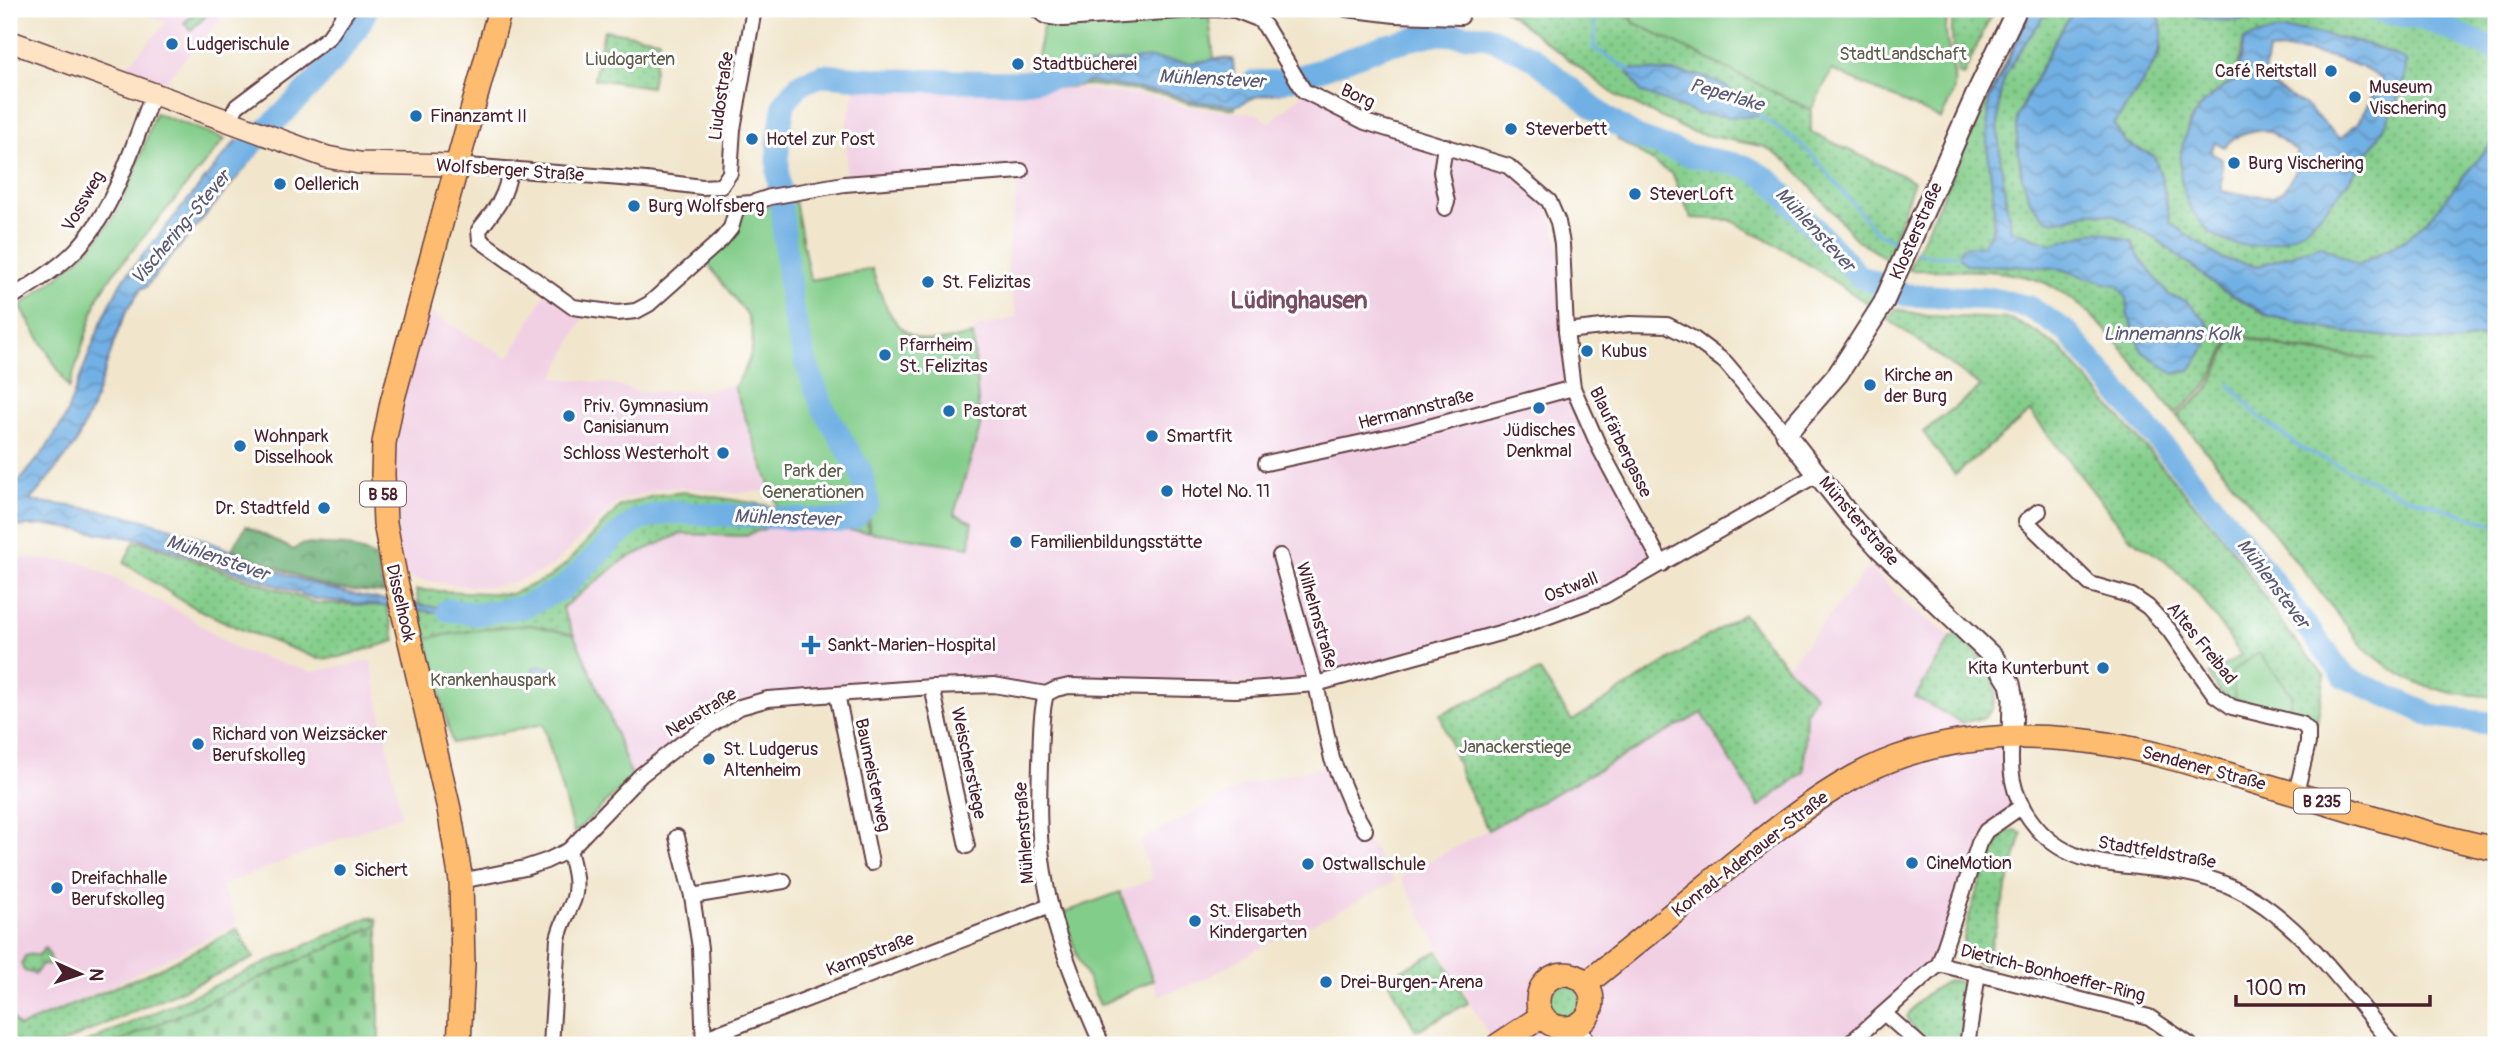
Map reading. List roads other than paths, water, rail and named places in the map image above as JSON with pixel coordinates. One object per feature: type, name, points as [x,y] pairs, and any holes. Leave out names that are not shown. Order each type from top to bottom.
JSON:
[{"type":"main road","name":"B 58","points":[[456,165],[500,9]]},
{"type":"main road","name":"Wolfsberger Straße","points":[[9,41],[327,157],[359,163],[456,165]]},
{"type":"main road","name":"Disselhook","points":[[456,165],[392,402],[384,443],[383,474],[385,523],[449,809],[461,881],[464,937],[459,1045]]},
{"type":"main road","name":"Sendener Straße","points":[[2012,738],[2053,738],[2113,745],[2186,762],[2496,849]]},
{"type":"main road","name":"Konrad-Adenauer-Straße","points":[[1586,984],[1757,844],[1802,810],[1856,776],[1931,747],[1973,740],[2012,738]]},
{"type":"main road","points":[[1569,974],[1586,984],[1592,1002],[1583,1035],[1569,1028],[1550,1024],[1542,1016],[1538,997],[1549,979],[1569,974]]},
{"type":"main road","points":[[1498,1045],[1542,1016]]},
{"type":"street","points":[[233,124],[237,106],[329,37],[348,9]]},
{"type":"street","name":"Liudostraße","points":[[721,186],[730,173],[733,130],[754,9]]},
{"type":"street","name":"Borg","points":[[1040,12],[1064,19],[1209,9],[1263,14],[1265,26],[1304,91],[1365,122],[1508,166],[1549,201],[1558,222],[1562,244],[1566,331]]},
{"type":"street","points":[[1346,9],[1395,15],[1461,17]]},
{"type":"street","name":"Klosterstraße","points":[[1786,434],[1838,374],[1883,304],[2017,9]]},
{"type":"street","name":"Vossweg","points":[[9,299],[74,252],[94,227],[111,197],[153,94]]},
{"type":"street","points":[[1445,146],[1441,172],[1447,202],[1445,208]]},
{"type":"street","name":"Wolfsberger Straße","points":[[456,165],[702,187],[721,186]]},
{"type":"street","points":[[510,170],[502,201],[479,230],[480,240],[573,307],[585,310],[627,312],[636,311],[649,304],[722,239],[731,228],[737,204]]},
{"type":"street","points":[[737,204],[844,184],[1021,171]]},
{"type":"street","points":[[721,186],[737,204]]},
{"type":"street","name":"Münsterstraße","points":[[1566,331],[1630,324],[1667,325],[1694,339],[1725,362],[1881,550],[1994,658],[2010,684],[2013,699],[2012,738]]},
{"type":"street","name":"Blaufärbergasse","points":[[1566,331],[1573,388],[1601,451],[1662,564]]},
{"type":"street","name":"Hermannstraße","points":[[1266,463],[1410,432],[1573,388]]},
{"type":"street","name":"Ostwall","points":[[1046,694],[1056,688],[1069,686],[1236,690],[1316,684],[1514,629],[1606,595],[1818,474]]},
{"type":"street","name":"Altes Freibad","points":[[2039,511],[2021,516],[2090,584],[2133,596],[2148,607],[2169,630],[2215,695],[2232,707],[2302,724],[2308,730],[2308,743],[2296,793]]},
{"type":"street","name":"Wilhelmstraße","points":[[1280,556],[1316,684]]},
{"type":"street","points":[[1316,684],[1332,759],[1365,830]]},
{"type":"street","name":"Neustraße","points":[[461,881],[525,868],[569,850],[641,775],[681,744],[740,707],[768,699],[932,687],[994,685],[1046,694]]},
{"type":"street","name":"Weischerstiege","points":[[932,687],[967,846]]},
{"type":"street","name":"Baumeisterweg","points":[[837,694],[871,863]]},
{"type":"street","name":"Mühlenstraße","points":[[1046,694],[1041,735],[1042,865],[1050,906],[1074,979],[1101,1045]]},
{"type":"street","name":"Stadtfeldstraße","points":[[2012,738],[2010,775],[2021,806],[2046,837],[2074,855],[2118,867],[2175,871],[2204,878],[2253,898],[2302,938],[2392,1045]]},
{"type":"street","name":"Dietrich-Bonhoeffer-Ring","points":[[1848,1045],[1939,964],[1979,843],[1986,831],[2021,806]]},
{"type":"street","points":[[677,837],[692,896],[700,948],[704,1042]]},
{"type":"street","points":[[551,1045],[558,939],[560,927],[575,891],[575,870],[569,850]]},
{"type":"street","points":[[692,896],[784,881]]},
{"type":"street","name":"Kampstraße","points":[[704,1042],[1050,906]]},
{"type":"street","name":"Dietrich-Bonhoeffer-Ring","points":[[1939,964],[2149,1017],[2190,1045]]},
{"type":"street","points":[[1966,1045],[1978,973]]},
{"type":"street","points":[[1885,1014],[1920,1045]]},
{"type":"water","name":"Linnemanns Kolk","points":[[2032,9],[2049,9],[2012,64],[2003,83],[1998,116],[2000,156],[2011,230],[2052,244],[2099,231],[2131,241],[2139,257],[2169,295],[2186,301],[2204,318],[2212,332],[2190,370],[2174,374],[2142,351],[2127,313],[2127,298],[2117,285],[2059,269],[1966,265],[1958,255],[1962,247],[1983,245],[1993,228],[1994,205],[1987,142],[1989,100]]},
{"type":"water","points":[[2075,9],[2153,9],[2161,22],[2162,37],[2158,53],[2142,84],[2114,125],[2126,143],[2154,156],[2162,179],[2170,223],[2222,259],[2258,266],[2321,245],[2358,265],[2407,239],[2434,213],[2496,139],[2496,333],[2455,343],[2342,332],[2269,316],[2218,287],[2157,239],[2114,215],[2090,212],[2048,221],[2031,203],[2022,177],[2017,117],[2057,36]]},
{"type":"water","points":[[2186,9],[2262,9],[2251,20],[2225,20],[2200,17]]},
{"type":"water","points":[[2302,30],[2370,45],[2406,60],[2404,79],[2397,101],[2370,151],[2319,216],[2304,229],[2278,241],[2265,245],[2237,244],[2212,234],[2191,209],[2182,183],[2182,146],[2190,122],[2200,108],[2236,76],[2244,39],[2276,31]],"holes":[[[2288,50],[2337,59],[2382,78],[2357,125],[2340,139],[2307,107],[2263,80],[2268,51]],[[2256,130],[2269,131],[2298,152],[2292,164],[2297,169],[2283,191],[2273,197],[2222,192],[2222,159],[2211,153],[2215,142],[2224,147],[2231,140]]]},
{"type":"water","points":[[1151,58],[1189,63],[1216,59],[1233,60],[1234,82],[1281,76],[1289,88],[1287,91],[1255,97],[1236,106],[1190,101],[1169,93],[1091,82],[1045,88],[1045,73],[1049,73],[1061,61],[1067,67]]},
{"type":"water","name":"Peperlake","points":[[1626,69],[1707,78],[1729,89],[1760,116],[1697,114],[1641,92]]},
{"type":"water","points":[[236,141],[260,150],[145,288],[142,288],[126,312],[92,408],[75,445],[30,501],[128,516],[167,526],[298,579],[334,590],[477,613],[476,616],[316,599],[144,540],[47,525],[9,527],[9,487],[20,481],[45,450],[64,420],[101,323],[121,282]]},
{"type":"water","points":[[540,666],[553,669],[555,678],[546,683],[533,679],[533,668]]},
{"type":"waterway","name":"Vischering-Stever","points":[[228,170],[341,52],[367,9]]},
{"type":"waterway","name":"Peperlake","points":[[1591,9],[1595,23],[1594,48],[1629,70]]},
{"type":"waterway","name":"Vischering-Stever","points":[[2371,9],[2430,21],[2496,50]]},
{"type":"waterway","name":"Mühlenstever","points":[[1253,82],[1284,81],[1383,46],[1434,34],[1486,36],[1532,57],[1608,119],[1637,137],[1688,155],[1745,166],[1769,179],[1859,276],[1906,295],[1992,299],[2029,307],[2067,332],[2237,534],[2345,677],[2435,717],[2496,724]]},
{"type":"waterway","name":"Mühlenstever","points":[[448,610],[477,614],[523,607],[563,588],[611,541],[637,520],[668,512],[839,521],[856,517],[868,503],[861,472],[824,410],[807,366],[792,309],[778,176],[778,142],[784,104],[800,84],[823,75],[887,80],[1021,82],[1076,74]]},
{"type":"waterway","name":"Peperlake","points":[[1758,115],[1796,140],[1816,159],[1877,233],[1895,241]]},
{"type":"waterway","name":"Linnemanns Kolk","points":[[1916,251],[1928,256],[1961,255]]},
{"type":"waterway","points":[[2230,385],[2257,415],[2301,448],[2399,494],[2496,525]]},
{"type":"place","name":"Ludgerischule","points":[[172,44]]},
{"type":"place","name":"Stadtbücherei","points":[[1018,64]]},
{"type":"place","name":"Café Reitstall","points":[[2331,71]]},
{"type":"place","name":"Museum Vischering","points":[[2355,97]]},
{"type":"place","name":"Finanzamt II","points":[[416,116]]},
{"type":"place","name":"Steverbett","points":[[1511,129]]},
{"type":"place","name":"Hotel zur Post","points":[[752,139]]},
{"type":"place","name":"Burg Vischering","points":[[2234,163]]},
{"type":"place","name":"Oellerich","points":[[280,184]]},
{"type":"place","name":"SteverLoft","points":[[1635,194]]},
{"type":"place","name":"Burg Wolfsberg","points":[[634,206]]},
{"type":"place","name":"St. Felizitas","points":[[928,282]]},
{"type":"place","name":"Kubus","points":[[1587,351]]},
{"type":"place","name":"Pfarrheim St. Felizitas","points":[[885,355]]},
{"type":"place","name":"Kirche an der Burg","points":[[1870,385]]},
{"type":"place","name":"Jüdisches Denkmal","points":[[1539,408]]},
{"type":"place","name":"Pastorat","points":[[949,411]]},
{"type":"place","name":"Priv. Gymnasium Canisianum","points":[[569,416]]},
{"type":"place","name":"Smartfit","points":[[1152,436]]},
{"type":"place","name":"Wohnpark Disselhook","points":[[240,446]]},
{"type":"place","name":"Schloss Westerholt","points":[[723,453]]},
{"type":"place","name":"Hotel No. 11","points":[[1167,491]]},
{"type":"place","name":"Dr. Stadtfeld","points":[[324,508]]},
{"type":"place","name":"Familienbildungsstätte","points":[[1016,542]]},
{"type":"place","name":"Sankt-Marien-Hospital","points":[[811,645]]},
{"type":"place","name":"Kita Kunterbunt","points":[[2103,668]]},
{"type":"place","name":"Richard von Weizsäcker Berufskolleg","points":[[198,744]]},
{"type":"place","name":"St. Ludgerus Altenheim","points":[[709,759]]},
{"type":"place","name":"CineMotion","points":[[1912,863]]},
{"type":"place","name":"Ostwallschule","points":[[1308,864]]},
{"type":"place","name":"Sichert","points":[[340,870]]},
{"type":"place","name":"Dreifachhalle Berufskolleg","points":[[57,888]]},
{"type":"place","name":"St. Elisabeth Kindergarten","points":[[1195,921]]},
{"type":"place","name":"Drei-Burgen-Arena","points":[[1326,982]]},
{"type":"district","name":"Lüdinghausen","points":[[1299,300]]},
{"type":"park label","name":"StadtLandschaft","points":[[1903,54]]},
{"type":"park label","name":"Liudogarten","points":[[630,59]]},
{"type":"park label","name":"Park der Generationen","points":[[813,482]]},
{"type":"park label","name":"Krankenhauspark","points":[[493,680]]},
{"type":"park label","name":"Janackerstiege","points":[[1515,747]]}]
